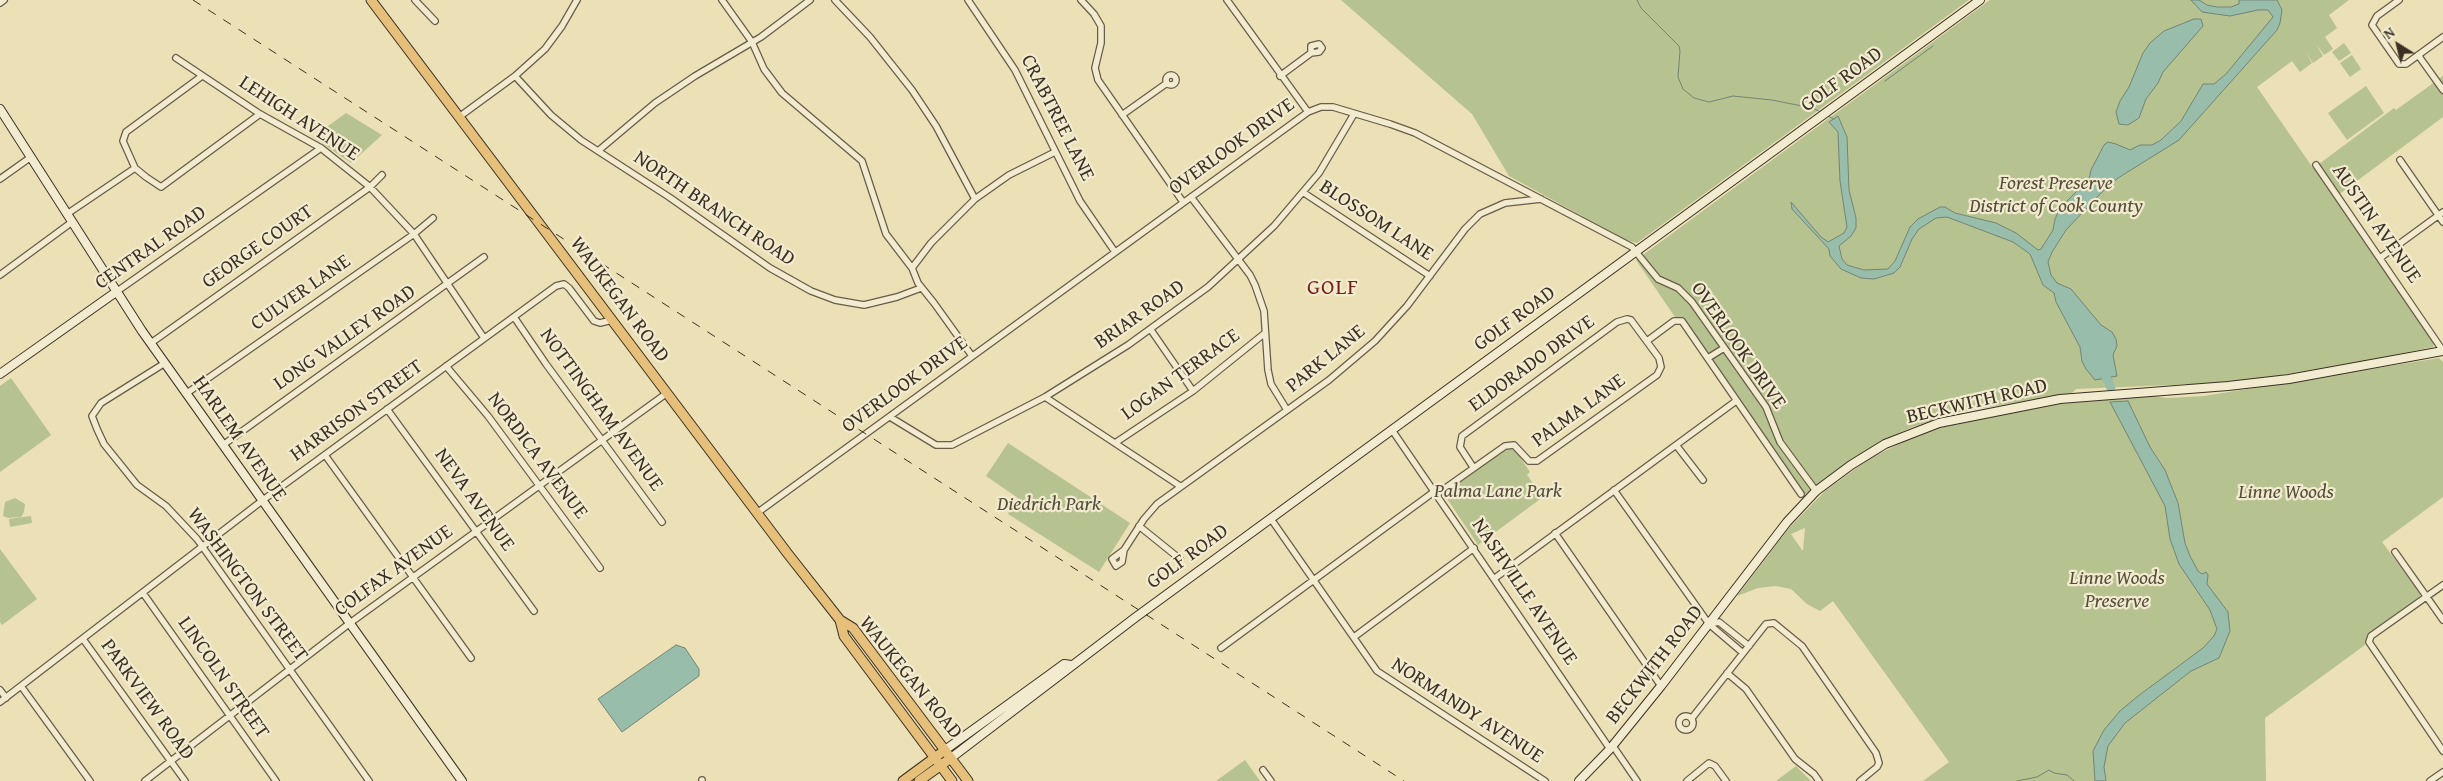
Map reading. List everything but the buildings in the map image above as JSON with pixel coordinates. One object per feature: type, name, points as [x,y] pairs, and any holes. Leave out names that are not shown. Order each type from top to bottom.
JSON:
[{"type":"main road","name":"WAUKEGAN ROAD","points":[[371,0],[757,513],[840,620],[853,628],[968,781]]},
{"type":"main road","name":"GOLF ROAD","points":[[903,781],[937,762],[1064,664],[1070,665],[1830,112],[1980,0]]},
{"type":"main road","name":"HARLEM AVENUE","points":[[0,109],[116,292],[151,343],[462,781]]},
{"type":"main road","name":"CENTRAL ROAD","points":[[0,374],[116,292]]},
{"type":"main road","name":"BECKWITH ROAD","points":[[1579,781],[1611,747],[1661,686],[1770,542],[1816,492],[1870,453],[1917,430],[1972,415],[2060,399],[2228,386],[2289,379],[2443,351]]},
{"type":"main road","name":"WAUKEGAN ROAD","points":[[840,620],[844,636],[952,781]]},
{"type":"main road","name":"GOLF ROAD","points":[[919,781],[937,762]]},
{"type":"street","points":[[0,3],[4,0]]},
{"type":"street","points":[[415,0],[435,21]]},
{"type":"street","points":[[459,117],[515,76],[545,49],[578,0]]},
{"type":"street","points":[[722,0],[752,42],[764,69],[782,93],[862,161],[886,234],[912,268],[921,288],[934,302],[972,356]]},
{"type":"street","points":[[598,151],[655,103],[695,76],[752,42],[810,0]]},
{"type":"street","points":[[835,0],[870,37],[912,90],[936,126],[975,199]]},
{"type":"street","name":"CRABTREE LANE","points":[[968,0],[1004,52],[1030,95],[1055,152],[1080,201],[1115,252]]},
{"type":"street","points":[[1082,0],[1101,26],[1101,42],[1096,68],[1098,80],[1183,202]]},
{"type":"street","points":[[1227,0],[1280,76],[1308,112]]},
{"type":"street","points":[[2399,0],[2373,22],[2373,28],[2401,65],[2443,37]]},
{"type":"street","points":[[1280,76],[1310,53]]},
{"type":"street","points":[[2418,55],[2443,90]]},
{"type":"street","name":"LEHIGH AVENUE","points":[[176,58],[260,114],[321,148],[370,186],[414,234],[484,338]]},
{"type":"street","points":[[202,76],[126,132],[123,140],[136,168],[160,187],[260,114]]},
{"type":"street","name":"NORTH BRANCH ROAD","points":[[515,76],[563,126],[598,151],[669,197],[770,268],[825,297],[864,305],[889,300],[921,288]]},
{"type":"street","points":[[1122,115],[1167,83]]},
{"type":"street","name":"OVERLOOK DRIVE","points":[[757,513],[1183,202],[1308,112],[1322,106],[1415,133],[1632,247],[1658,279],[1685,293],[1766,406],[1784,450],[1816,492]]},
{"type":"street","name":"BRIAR ROAD","points":[[890,417],[936,445],[946,446],[974,435],[1045,397],[1151,330],[1239,260],[1274,226],[1304,193],[1334,150],[1354,114]]},
{"type":"street","name":"CENTRAL ROAD","points":[[116,292],[321,148]]},
{"type":"street","points":[[912,268],[931,243],[975,199],[1009,176],[1055,152]]},
{"type":"street","points":[[0,179],[31,157]]},
{"type":"street","points":[[2400,160],[2441,214],[2443,222]]},
{"type":"street","name":"AUSTIN AVENUE","points":[[2316,165],[2443,351]]},
{"type":"street","points":[[67,214],[136,168]]},
{"type":"street","name":"GEORGE COURT","points":[[151,343],[370,186],[382,175]]},
{"type":"street","name":"BLOSSOM LANE","points":[[1304,193],[1430,276]]},
{"type":"street","points":[[1191,197],[1250,275],[1260,296],[1265,318],[1271,384],[1287,410]]},
{"type":"street","name":"PARK LANE","points":[[1124,550],[1150,511],[1180,486],[1329,380],[1375,341],[1407,306],[1465,229],[1480,214],[1505,203],[1543,199]]},
{"type":"street","points":[[2380,258],[2441,214]]},
{"type":"street","name":"CULVER LANE","points":[[187,393],[414,234],[433,218]]},
{"type":"street","points":[[0,275],[72,222]]},
{"type":"street","name":"LONG VALLEY ROAD","points":[[223,445],[484,257]]},
{"type":"street","name":"HARRISON STREET","points":[[0,702],[263,500],[556,286],[564,284],[570,288],[594,322],[600,323],[612,320]]},
{"type":"street","name":"NOTTINGHAM AVENUE","points":[[514,317],[662,522]]},
{"type":"street","name":"ELDORADO DRIVE","points":[[1473,467],[1460,447],[1462,436],[1617,322],[1627,319],[1631,320],[1647,341]]},
{"type":"street","points":[[1647,341],[1674,321],[1679,320],[1684,324],[1801,494]]},
{"type":"street","points":[[1151,330],[1193,391]]},
{"type":"street","name":"LOGAN TERRACE","points":[[1115,443],[1193,391],[1266,333]]},
{"type":"street","name":"PALMA LANE","points":[[1221,648],[1313,579],[1500,448],[1510,444],[1519,448],[1532,462],[1537,461],[1657,375],[1661,362],[1647,341]]},
{"type":"street","points":[[1708,358],[1724,348]]},
{"type":"street","name":"WASHINGTON STREET","points":[[165,363],[101,403],[92,416],[104,444],[137,485],[166,506],[185,525],[369,781]]},
{"type":"street","name":"NORDICA AVENUE","points":[[446,366],[480,406],[600,568]]},
{"type":"street","name":"COLFAX AVENUE","points":[[145,781],[413,576],[667,393]]},
{"type":"street","points":[[1045,397],[1180,486]]},
{"type":"street","points":[[1494,578],[1736,401]]},
{"type":"street","name":"NEVA AVENUE","points":[[387,410],[534,611]]},
{"type":"street","name":"NASHVILLE AVENUE","points":[[1392,430],[1543,650],[1637,781]]},
{"type":"street","points":[[1676,445],[1703,480]]},
{"type":"street","points":[[325,455],[471,658]]},
{"type":"street","points":[[1614,490],[1709,624],[1743,653]]},
{"type":"street","name":"NORMANDY AVENUE","points":[[1271,518],[1382,676],[1544,781]]},
{"type":"street","points":[[1139,526],[1180,559]]},
{"type":"street","points":[[1555,534],[1661,686]]},
{"type":"street","points":[[1354,637],[1474,548]]},
{"type":"street","points":[[2396,552],[2443,620]]},
{"type":"street","points":[[2443,585],[2371,636],[2369,642],[2443,752]]},
{"type":"street","name":"LINCOLN STREET","points":[[143,593],[276,781]]},
{"type":"street","points":[[1709,624],[1719,622],[1749,646]]},
{"type":"street","points":[[1692,718],[1766,624],[1771,622],[1802,646],[1876,753],[1879,763],[1874,771],[1860,781]]},
{"type":"street","name":"PARKVIEW ROAD","points":[[83,639],[185,781]]},
{"type":"street","points":[[1727,673],[1746,689],[1795,759],[1814,774],[1819,781]]},
{"type":"street","points":[[21,686],[90,781]]},
{"type":"street","points":[[0,690],[6,698]]},
{"type":"street","points":[[1687,781],[1706,764],[1713,764],[1726,781]]},
{"type":"street","points":[[1263,770],[1271,781]]},
{"type":"street","points":[[2430,781],[2443,772]]},
{"type":"green space","points":[[1341,0],[1969,0],[1637,243],[1626,240],[1509,176],[1472,114]]},
{"type":"green space","name":"Forest Preserve District of Cook County","points":[[1990,0],[2349,0],[2329,15],[2337,28],[2325,37],[2333,49],[2324,55],[2316,44],[2323,56],[2313,63],[2305,51],[2312,63],[2300,72],[2292,61],[2257,87],[2313,168],[2315,167],[2434,342],[2433,347],[2365,361],[2240,382],[2076,389],[2072,393],[1960,412],[1910,428],[1878,443],[1845,464],[1805,495],[1685,320],[1675,317],[1636,260]]},
{"type":"green space","points":[[2344,43],[2351,53],[2339,61],[2332,52]]},
{"type":"green space","points":[[2352,55],[2361,69],[2350,77],[2340,63]]},
{"type":"green space","points":[[2443,76],[2443,117],[2338,195],[2319,164],[2394,108],[2396,110]]},
{"type":"green space","points":[[2366,86],[2384,113],[2347,140],[2328,113]]},
{"type":"green space","points":[[346,113],[382,135],[351,163],[313,137]]},
{"type":"green space","name":"Linne Woods Preserve","points":[[2439,358],[2443,362],[2443,497],[2382,542],[2420,593],[2420,597],[2367,636],[2365,645],[2265,718],[2266,781],[1923,781],[1949,762],[1833,601],[1820,611],[1807,604],[1791,589],[1776,586],[1758,588],[1737,596],[1789,528],[1825,491],[1870,458],[1926,431],[1954,423],[2059,404],[2154,396],[2167,398],[2204,396]],"holes":[[[1805,528],[1803,550],[1791,534]]]},
{"type":"green space","points":[[11,378],[51,435],[0,472],[0,386]]},
{"type":"green space","name":"Diedrich Park","points":[[1008,443],[1130,523],[1099,572],[1008,514],[1018,498],[986,476]]},
{"type":"green space","name":"Palma Lane Park","points":[[1508,448],[1516,451],[1530,472],[1527,475],[1543,497],[1478,545],[1444,494]]},
{"type":"green space","points":[[15,498],[25,504],[21,517],[8,518],[3,516],[5,502]]},
{"type":"green space","points":[[31,516],[32,523],[10,527],[9,519]]},
{"type":"green space","points":[[0,549],[37,599],[2,625],[0,622]]},
{"type":"green space","points":[[1245,760],[1260,781],[1216,781]]},
{"type":"green space","points":[[1796,766],[1811,781],[1776,781]]},
{"type":"shaded area","points":[[2191,0],[2199,0],[2207,5],[2217,7],[2231,7],[2239,4],[2239,0],[2277,0],[2282,10],[2280,23],[2277,30],[2179,140],[2118,178],[2066,230],[2052,252],[2048,262],[2051,275],[2057,283],[2071,289],[2101,325],[2112,332],[2116,339],[2117,346],[2113,355],[2117,376],[2095,380],[2086,369],[2082,361],[2080,347],[2056,302],[2054,293],[2043,285],[2030,254],[2013,242],[1947,217],[1936,218],[1919,229],[1912,239],[1900,267],[1894,273],[1874,279],[1861,278],[1841,269],[1830,256],[1829,249],[1792,209],[1791,202],[1821,237],[1828,242],[1844,233],[1847,227],[1840,181],[1838,132],[1829,122],[1838,116],[1847,137],[1849,190],[1856,218],[1856,228],[1851,236],[1839,246],[1842,259],[1847,265],[1864,270],[1888,269],[1895,261],[1910,227],[1918,219],[1940,207],[1945,207],[1955,213],[1996,223],[2016,233],[2038,250],[2041,249],[2053,230],[2060,208],[2089,179],[2091,170],[2104,145],[2108,142],[2130,150],[2140,145],[2152,145],[2161,140],[2181,121],[2203,84],[2214,84],[2226,74],[2273,17],[2268,10],[2258,10],[2230,16],[2202,12]]},
{"type":"shaded area","points":[[2194,19],[2201,19],[2203,26],[2163,72],[2158,83],[2146,99],[2139,118],[2128,125],[2119,124],[2116,112],[2120,101],[2129,87],[2143,53],[2150,43],[2164,31]]},
{"type":"shaded area","points":[[2128,401],[2150,447],[2165,470],[2178,503],[2185,543],[2190,556],[2198,571],[2202,574],[2206,572],[2208,575],[2207,584],[2228,612],[2230,631],[2219,658],[2191,671],[2125,723],[2108,746],[2104,767],[2106,781],[2095,781],[2093,751],[2104,730],[2120,711],[2138,696],[2203,648],[2214,636],[2217,629],[2210,610],[2179,564],[2170,539],[2165,506],[2110,402]]},
{"type":"shaded area","points":[[676,645],[685,648],[699,669],[699,676],[622,732],[598,699]]},
{"type":"waterway","points":[[1637,0],[1641,8],[1679,46],[1678,77],[1683,89],[1694,98],[1709,102],[1733,96],[1772,100],[1812,108],[1821,112]]},
{"type":"waterway","points":[[1885,81],[1933,46]]},
{"type":"waterway","points":[[1826,115],[1834,119]]},
{"type":"waterway","points":[[2102,368],[2111,388]]},
{"type":"waterway","points":[[2017,781],[2037,777],[2049,770],[2054,773],[2067,775],[2074,781]]},
{"type":"railway","points":[[193,0],[1404,781]]},
{"type":"district","name":"GOLF","points":[[1333,288]]},
{"type":"park label","name":"Linne Woods","points":[[2286,493]]}]
